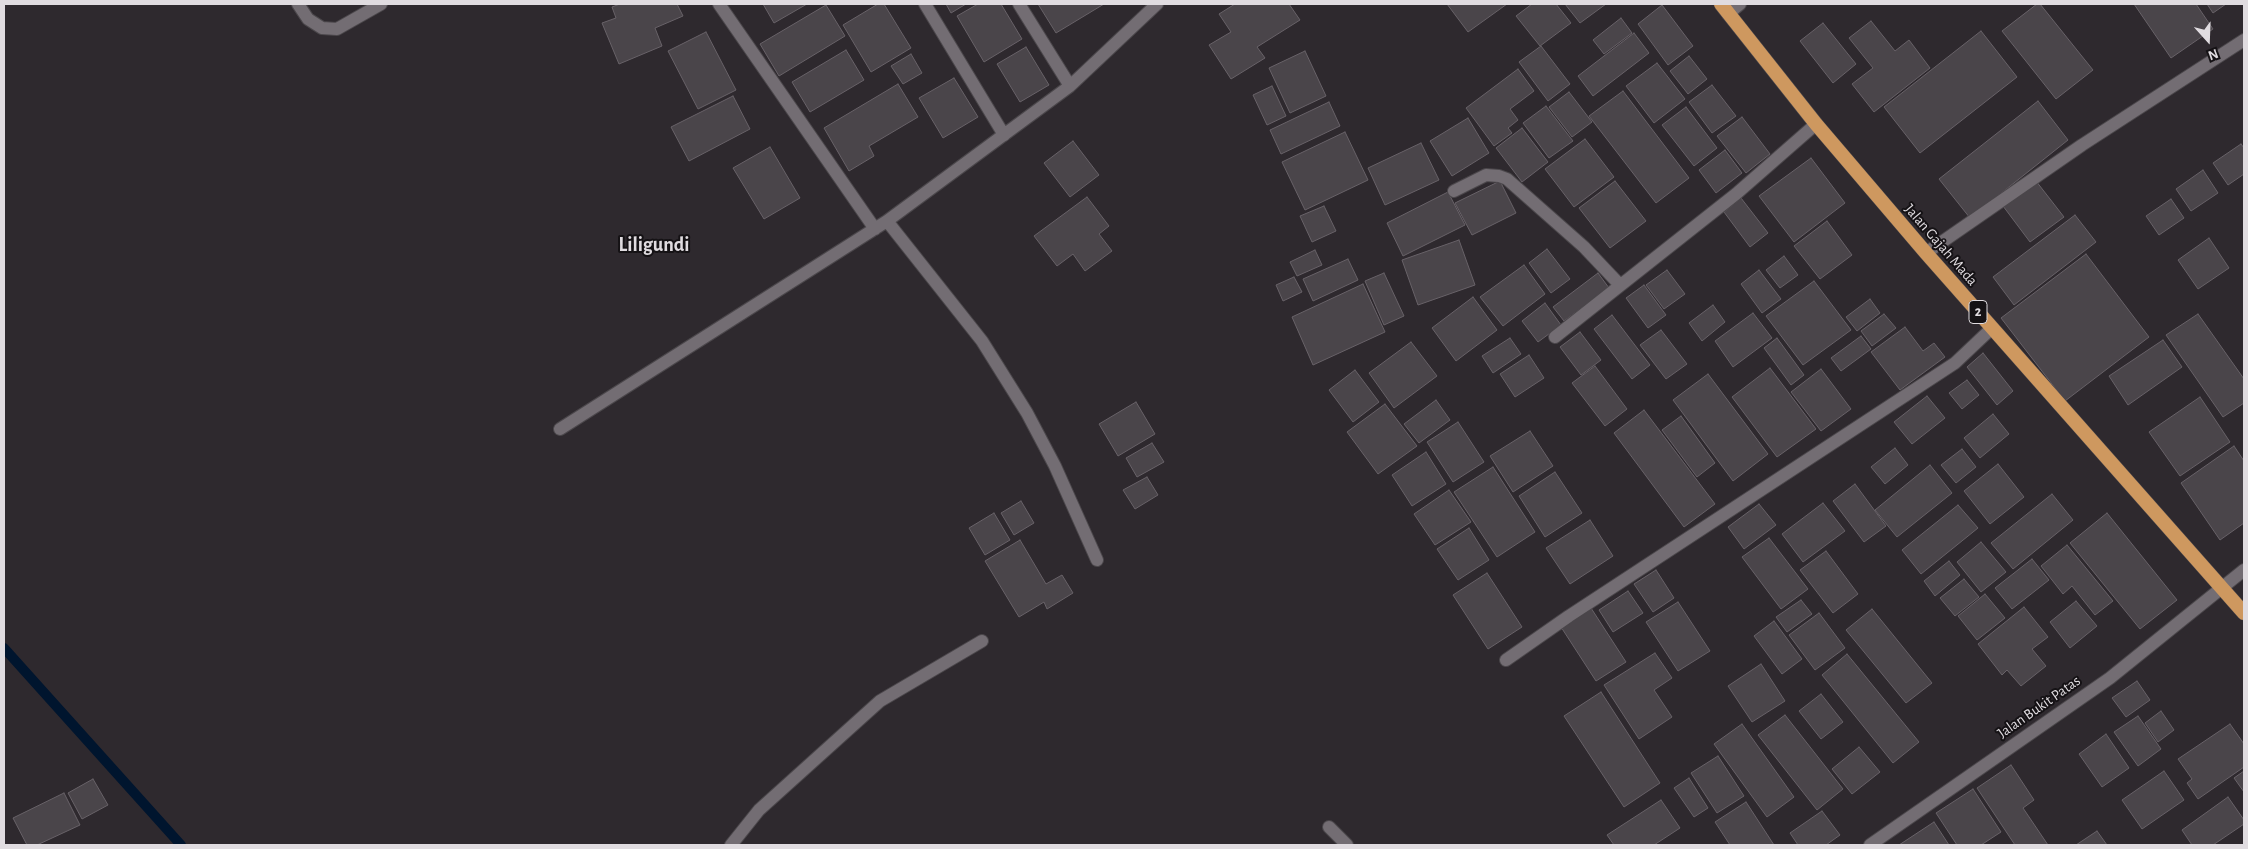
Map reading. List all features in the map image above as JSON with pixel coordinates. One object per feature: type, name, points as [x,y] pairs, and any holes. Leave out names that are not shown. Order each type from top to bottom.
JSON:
[{"type":"highway","name":"Jalan Gajah Mada","points":[[1724,9],[1816,124],[1926,253],[2244,613]]},
{"type":"street","points":[[298,4],[308,19],[322,28],[337,29],[381,4]]},
{"type":"street","points":[[719,4],[875,229]]},
{"type":"street","points":[[925,4],[1004,135]]},
{"type":"street","points":[[1019,4],[1070,86]]},
{"type":"street","points":[[1724,9],[1740,4]]},
{"type":"street","points":[[560,429],[888,221],[1070,86],[1153,5]]},
{"type":"street","points":[[1926,253],[2082,145],[2244,40]]},
{"type":"street","points":[[1555,337],[1736,194],[1816,124]]},
{"type":"street","points":[[1454,191],[1486,175],[1507,179],[1584,247],[1620,285]]},
{"type":"street","points":[[888,221],[982,342],[1027,413],[1056,466],[1097,560]]},
{"type":"street","points":[[1506,660],[1569,616],[1955,363],[1992,328]]},
{"type":"street","name":"Jalan Bukit Patas","points":[[1870,845],[2110,678],[2244,570]]},
{"type":"street","points":[[731,845],[759,810],[880,701],[982,641]]},
{"type":"street","points":[[1329,827],[1347,845]]},
{"type":"building","points":[[620,4],[677,4],[683,16],[655,28],[662,46],[619,64],[602,23],[616,18],[612,7]]},
{"type":"building","points":[[763,4],[807,4],[774,23]]},
{"type":"building","points":[[878,4],[884,4],[911,48],[871,72],[843,25]]},
{"type":"building","points":[[946,4],[966,4],[951,13]]},
{"type":"building","points":[[978,4],[1001,4],[1022,39],[984,62],[957,16]]},
{"type":"building","points":[[1038,4],[1104,4],[1056,33]]},
{"type":"building","points":[[1235,4],[1289,4],[1300,20],[1257,47],[1265,58],[1231,79],[1209,45],[1231,32],[1219,14]]},
{"type":"building","points":[[1447,4],[1507,4],[1468,32]]},
{"type":"building","points":[[1532,4],[1556,4],[1571,23],[1540,46],[1516,16]]},
{"type":"building","points":[[1565,4],[1606,4],[1580,23]]},
{"type":"building","points":[[2037,4],[2040,4],[2093,70],[2056,99],[2002,31]]},
{"type":"building","points":[[2134,4],[2196,4],[2213,29],[2171,58]]},
{"type":"building","points":[[2207,4],[2226,4],[2213,13]]},
{"type":"building","points":[[826,5],[845,36],[779,76],[760,44]]},
{"type":"building","points":[[1662,5],[1693,46],[1668,65],[1638,24]]},
{"type":"building","points":[[1621,18],[1632,33],[1604,54],[1593,40]]},
{"type":"building","points":[[1871,21],[1895,51],[1909,40],[1930,68],[1874,112],[1852,84],[1873,68],[1849,38]]},
{"type":"building","points":[[1823,23],[1856,64],[1833,83],[1800,41]]},
{"type":"building","points":[[1981,31],[2017,77],[1920,153],[1884,107]]},
{"type":"building","points":[[706,32],[736,90],[698,109],[668,51]]},
{"type":"building","points":[[1634,33],[1649,53],[1593,96],[1578,76]]},
{"type":"building","points":[[1541,46],[1570,84],[1548,101],[1519,62]]},
{"type":"building","points":[[1026,47],[1049,85],[1020,102],[997,64]]},
{"type":"building","points":[[846,50],[864,80],[810,112],[792,82]]},
{"type":"building","points":[[1305,51],[1326,96],[1290,113],[1269,68]]},
{"type":"building","points":[[911,54],[922,73],[903,84],[891,66]]},
{"type":"building","points":[[1689,56],[1707,79],[1688,94],[1670,71]]},
{"type":"building","points":[[1657,63],[1685,99],[1654,123],[1626,86]]},
{"type":"building","points":[[1518,69],[1534,91],[1510,109],[1518,120],[1508,128],[1512,133],[1494,146],[1466,108]]},
{"type":"building","points":[[954,78],[978,117],[943,138],[919,98]]},
{"type":"building","points":[[898,84],[918,117],[869,146],[874,156],[849,171],[824,128]]},
{"type":"building","points":[[1712,85],[1736,116],[1712,133],[1689,102]]},
{"type":"building","points":[[1272,86],[1286,116],[1267,125],[1253,95]]},
{"type":"building","points":[[1623,91],[1689,178],[1656,203],[1589,116]]},
{"type":"building","points":[[1569,92],[1592,122],[1572,137],[1549,107]]},
{"type":"building","points":[[733,96],[750,129],[689,161],[671,127]]},
{"type":"building","points":[[2038,101],[2068,140],[1970,218],[1939,179]]},
{"type":"building","points":[[1329,102],[1340,126],[1281,154],[1270,130]]},
{"type":"building","points":[[1546,106],[1573,141],[1549,158],[1523,123]]},
{"type":"building","points":[[1686,107],[1717,148],[1694,166],[1662,125]]},
{"type":"building","points":[[1742,117],[1770,154],[1746,173],[1717,136]]},
{"type":"building","points":[[1468,118],[1489,153],[1452,176],[1430,141]]},
{"type":"building","points":[[1522,128],[1548,162],[1522,182],[1496,148]]},
{"type":"building","points":[[1345,132],[1368,180],[1305,210],[1282,162]]},
{"type":"building","points":[[1585,139],[1614,177],[1574,207],[1545,169]]},
{"type":"building","points":[[1073,141],[1099,175],[1070,197],[1044,163]]},
{"type":"building","points":[[1421,143],[1439,180],[1385,205],[1368,168]]},
{"type":"building","points":[[2241,144],[2244,148],[2244,174],[2228,185],[2213,163]]},
{"type":"building","points":[[770,147],[800,198],[764,219],[733,168]]},
{"type":"building","points":[[1725,150],[1742,173],[1716,193],[1699,170]]},
{"type":"building","points":[[1811,158],[1845,203],[1794,242],[1759,196]]},
{"type":"building","points":[[2203,170],[2218,193],[2191,211],[2176,189]]},
{"type":"building","points":[[1500,181],[1516,213],[1472,235],[1455,203]]},
{"type":"building","points":[[1615,181],[1646,221],[1610,248],[1579,208]]},
{"type":"building","points":[[2036,181],[2064,217],[2030,242],[2003,206]]},
{"type":"building","points":[[1448,192],[1465,225],[1403,256],[1387,223]]},
{"type":"building","points":[[1087,197],[1109,226],[1099,234],[1112,251],[1085,271],[1073,254],[1057,266],[1034,236]]},
{"type":"building","points":[[1741,198],[1768,233],[1750,247],[1724,212]]},
{"type":"building","points":[[2171,199],[2184,218],[2159,235],[2146,216]]},
{"type":"building","points":[[1324,206],[1336,231],[1312,242],[1300,216]]},
{"type":"building","points":[[2075,215],[2096,242],[2014,305],[1993,277]]},
{"type":"building","points":[[1827,221],[1852,255],[1820,279],[1794,246]]},
{"type":"building","points":[[2209,238],[2229,268],[2198,289],[2178,260]]},
{"type":"building","points":[[1459,240],[1475,285],[1418,305],[1402,260]]},
{"type":"building","points":[[1547,249],[1570,279],[1551,293],[1529,263]]},
{"type":"building","points":[[1315,250],[1322,265],[1297,276],[1290,262]]},
{"type":"building","points":[[2086,254],[2149,337],[2065,401],[2001,318]]},
{"type":"building","points":[[1784,256],[1798,275],[1780,288],[1766,270]]},
{"type":"building","points":[[1348,259],[1358,280],[1313,301],[1303,279]]},
{"type":"building","points":[[1524,265],[1545,294],[1503,326],[1480,297]]},
{"type":"building","points":[[1667,270],[1685,294],[1664,309],[1646,285]]},
{"type":"building","points":[[1759,270],[1781,299],[1762,313],[1741,284]]},
{"type":"building","points":[[1384,273],[1404,316],[1384,325],[1365,281]]},
{"type":"building","points":[[1598,273],[1609,288],[1564,321],[1553,307]]},
{"type":"building","points":[[1294,277],[1302,292],[1283,301],[1276,285]]},
{"type":"building","points":[[1814,281],[1851,330],[1803,365],[1766,316]]},
{"type":"building","points":[[1363,284],[1385,332],[1313,365],[1292,317]]},
{"type":"building","points":[[1644,285],[1666,315],[1648,328],[1626,298]]},
{"type":"building","points":[[1473,297],[1497,330],[1456,361],[1432,328]]},
{"type":"building","points":[[1870,299],[1880,313],[1857,331],[1846,317]]},
{"type":"building","points":[[1545,303],[1561,325],[1538,342],[1522,321]]},
{"type":"building","points":[[1713,305],[1725,322],[1702,341],[1689,323]]},
{"type":"building","points":[[1753,313],[1772,338],[1733,367],[1715,341]]},
{"type":"building","points":[[1884,314],[1896,328],[1872,346],[1861,331]]},
{"type":"building","points":[[2198,314],[2244,379],[2244,403],[2223,417],[2166,335]]},
{"type":"building","points":[[1612,315],[1650,365],[1632,379],[1594,329]]},
{"type":"building","points":[[1905,327],[1923,351],[1934,343],[1945,357],[1900,390],[1871,352]]},
{"type":"building","points":[[1661,330],[1687,364],[1666,379],[1640,345]]},
{"type":"building","points":[[1580,332],[1601,360],[1581,375],[1560,347]]},
{"type":"building","points":[[1861,336],[1871,349],[1841,371],[1831,358]]},
{"type":"building","points":[[1510,338],[1521,354],[1493,373],[1482,356]]},
{"type":"building","points":[[1777,338],[1804,375],[1791,385],[1764,348]]},
{"type":"building","points":[[2163,340],[2182,367],[2128,405],[2109,376]]},
{"type":"building","points":[[1411,342],[1437,376],[1394,408],[1369,373]]},
{"type":"building","points":[[1983,353],[2013,391],[1997,405],[1967,367]]},
{"type":"building","points":[[1529,355],[1544,378],[1515,397],[1500,374]]},
{"type":"building","points":[[1595,366],[1627,409],[1605,426],[1572,383]]},
{"type":"building","points":[[1770,368],[1816,429],[1777,457],[1732,397]]},
{"type":"building","points":[[1821,369],[1851,409],[1821,431],[1791,392]]},
{"type":"building","points":[[1355,370],[1379,402],[1353,422],[1329,390]]},
{"type":"building","points":[[1708,374],[1768,454],[1733,481],[1673,400]]},
{"type":"building","points":[[1967,380],[1979,395],[1962,409],[1949,393]]},
{"type":"building","points":[[1927,396],[1945,418],[1912,444],[1894,422]]},
{"type":"building","points":[[2200,397],[2230,442],[2180,476],[2149,432]]},
{"type":"building","points":[[1436,400],[1450,420],[1419,443],[1404,424]]},
{"type":"building","points":[[1136,402],[1155,434],[1118,456],[1099,424]]},
{"type":"building","points":[[1385,404],[1417,446],[1378,474],[1347,432]]},
{"type":"building","points":[[1644,410],[1715,504],[1684,527],[1614,433]]},
{"type":"building","points":[[1993,414],[2009,434],[1980,458],[1964,438]]},
{"type":"building","points":[[1681,416],[1715,463],[1697,477],[1662,430]]},
{"type":"building","points":[[1458,422],[1484,462],[1453,482],[1427,442]]},
{"type":"building","points":[[1530,431],[1553,466],[1513,492],[1490,456]]},
{"type":"building","points":[[1152,443],[1164,462],[1137,477],[1126,458]]},
{"type":"building","points":[[2234,446],[2244,461],[2244,523],[2220,540],[2181,483]]},
{"type":"building","points":[[1895,448],[1908,465],[1885,484],[1871,467]]},
{"type":"building","points":[[1962,449],[1976,467],[1956,483],[1941,465]]},
{"type":"building","points":[[1426,452],[1446,484],[1412,506],[1392,475]]},
{"type":"building","points":[[1998,464],[2024,497],[1990,524],[1964,491]]},
{"type":"building","points":[[1930,465],[1952,493],[1897,537],[1875,510]]},
{"type":"building","points":[[1493,467],[1535,532],[1497,557],[1454,492]]},
{"type":"building","points":[[1555,472],[1582,513],[1545,537],[1519,496]]},
{"type":"building","points":[[1147,477],[1158,495],[1135,509],[1123,490]]},
{"type":"building","points":[[1855,484],[1886,526],[1864,542],[1833,501]]},
{"type":"building","points":[[1449,490],[1471,522],[1435,545],[1414,514]]},
{"type":"building","points":[[2052,494],[2073,520],[2013,569],[1991,543]]},
{"type":"building","points":[[1021,501],[1034,523],[1014,535],[1001,513]]},
{"type":"building","points":[[1823,503],[1845,531],[1803,562],[1782,534]]},
{"type":"building","points":[[1759,504],[1776,525],[1744,549],[1728,527]]},
{"type":"building","points":[[1958,505],[1978,528],[1921,574],[1902,550]]},
{"type":"building","points":[[994,513],[1010,540],[985,555],[969,528]]},
{"type":"building","points":[[2107,513],[2177,600],[2140,629],[2070,543]]},
{"type":"building","points":[[1590,520],[1613,556],[1570,584],[1546,548]]},
{"type":"building","points":[[1469,528],[1489,560],[1458,580],[1437,549]]},
{"type":"building","points":[[1769,538],[1808,589],[1781,609],[1742,557]]},
{"type":"building","points":[[1020,540],[1046,584],[1062,575],[1073,593],[1047,609],[1044,602],[1019,617],[985,561]]},
{"type":"building","points":[[1981,542],[2006,572],[1981,592],[1957,562]]},
{"type":"building","points":[[2067,545],[2113,601],[2095,615],[2072,586],[2063,594],[2041,566]]},
{"type":"building","points":[[1826,551],[1858,594],[1833,613],[1800,570]]},
{"type":"building","points":[[2032,559],[2049,580],[2012,609],[1995,588]]},
{"type":"building","points":[[1949,561],[1960,575],[1935,596],[1924,581]]},
{"type":"building","points":[[1656,570],[1674,598],[1653,612],[1634,584]]},
{"type":"building","points":[[1487,573],[1522,627],[1488,649],[1453,595]]},
{"type":"building","points":[[1964,579],[1979,597],[1955,616],[1940,598]]},
{"type":"building","points":[[1628,591],[1643,613],[1613,632],[1599,610]]},
{"type":"building","points":[[1985,594],[2005,618],[1977,640],[1958,616]]},
{"type":"building","points":[[1801,600],[1812,614],[1787,632],[1776,617]]},
{"type":"building","points":[[2076,601],[2097,626],[2070,648],[2050,622]]},
{"type":"building","points":[[1678,602],[1710,651],[1678,671],[1646,622]]},
{"type":"building","points":[[2024,607],[2048,637],[2032,649],[2046,666],[2021,686],[2007,670],[2002,675],[1978,644]]},
{"type":"building","points":[[1591,608],[1626,662],[1596,681],[1561,627]]},
{"type":"building","points":[[1872,609],[1932,683],[1906,703],[1846,630]]},
{"type":"building","points":[[1819,613],[1845,648],[1815,670],[1789,635]]},
{"type":"building","points":[[1774,621],[1802,659],[1782,674],[1754,636]]},
{"type":"building","points":[[1655,653],[1672,678],[1654,690],[1672,717],[1639,739],[1604,685]]},
{"type":"building","points":[[1847,654],[1919,742],[1893,763],[1822,675]]},
{"type":"building","points":[[1761,664],[1785,701],[1752,722],[1728,686]]},
{"type":"building","points":[[2137,681],[2150,700],[2126,717],[2112,698]]},
{"type":"building","points":[[1601,692],[1660,783],[1624,807],[1564,716]]},
{"type":"building","points":[[1821,694],[1843,722],[1821,739],[1799,711]]},
{"type":"building","points":[[2161,711],[2174,730],[2158,742],[2145,723]]},
{"type":"building","points":[[1785,715],[1843,789],[1817,810],[1758,735]]},
{"type":"building","points":[[2138,716],[2161,749],[2138,766],[2114,732]]},
{"type":"building","points":[[1742,724],[1794,797],[1767,817],[1714,744]]},
{"type":"building","points":[[2230,724],[2244,744],[2244,767],[2198,799],[2187,783],[2192,779],[2178,759]]},
{"type":"building","points":[[2106,734],[2129,768],[2102,787],[2079,754]]},
{"type":"building","points":[[1859,747],[1880,772],[1852,794],[1832,769]]},
{"type":"building","points":[[1718,756],[1744,796],[1717,813],[1691,773]]},
{"type":"building","points":[[2011,765],[2034,800],[2023,808],[2048,845],[2015,845],[1977,788]]},
{"type":"building","points":[[2164,771],[2184,800],[2142,829],[2122,800]]},
{"type":"building","points":[[2244,771],[2244,792],[2234,778]]},
{"type":"building","points":[[1689,778],[1708,808],[1694,817],[1674,788]]},
{"type":"building","points":[[93,779],[108,805],[82,819],[68,793]]},
{"type":"building","points":[[1973,789],[2001,832],[1981,845],[1957,845],[1936,813]]},
{"type":"building","points":[[64,793],[80,825],[37,845],[27,845],[13,818]]},
{"type":"building","points":[[2228,797],[2244,820],[2244,824],[2213,845],[2192,845],[2182,830]]},
{"type":"building","points":[[1661,800],[1680,828],[1654,845],[1614,845],[1607,835]]},
{"type":"building","points":[[1746,802],[1774,845],[1730,845],[1715,822]]},
{"type":"building","points":[[1822,811],[1840,835],[1826,845],[1798,845],[1790,833]]},
{"type":"building","points":[[1934,822],[1949,845],[1899,845]]},
{"type":"building","points":[[2097,831],[2107,845],[2076,845]]},
{"type":"waterway","points":[[4,648],[181,845]]},
{"type":"district","name":"Liligundi","points":[[654,245]]}]
